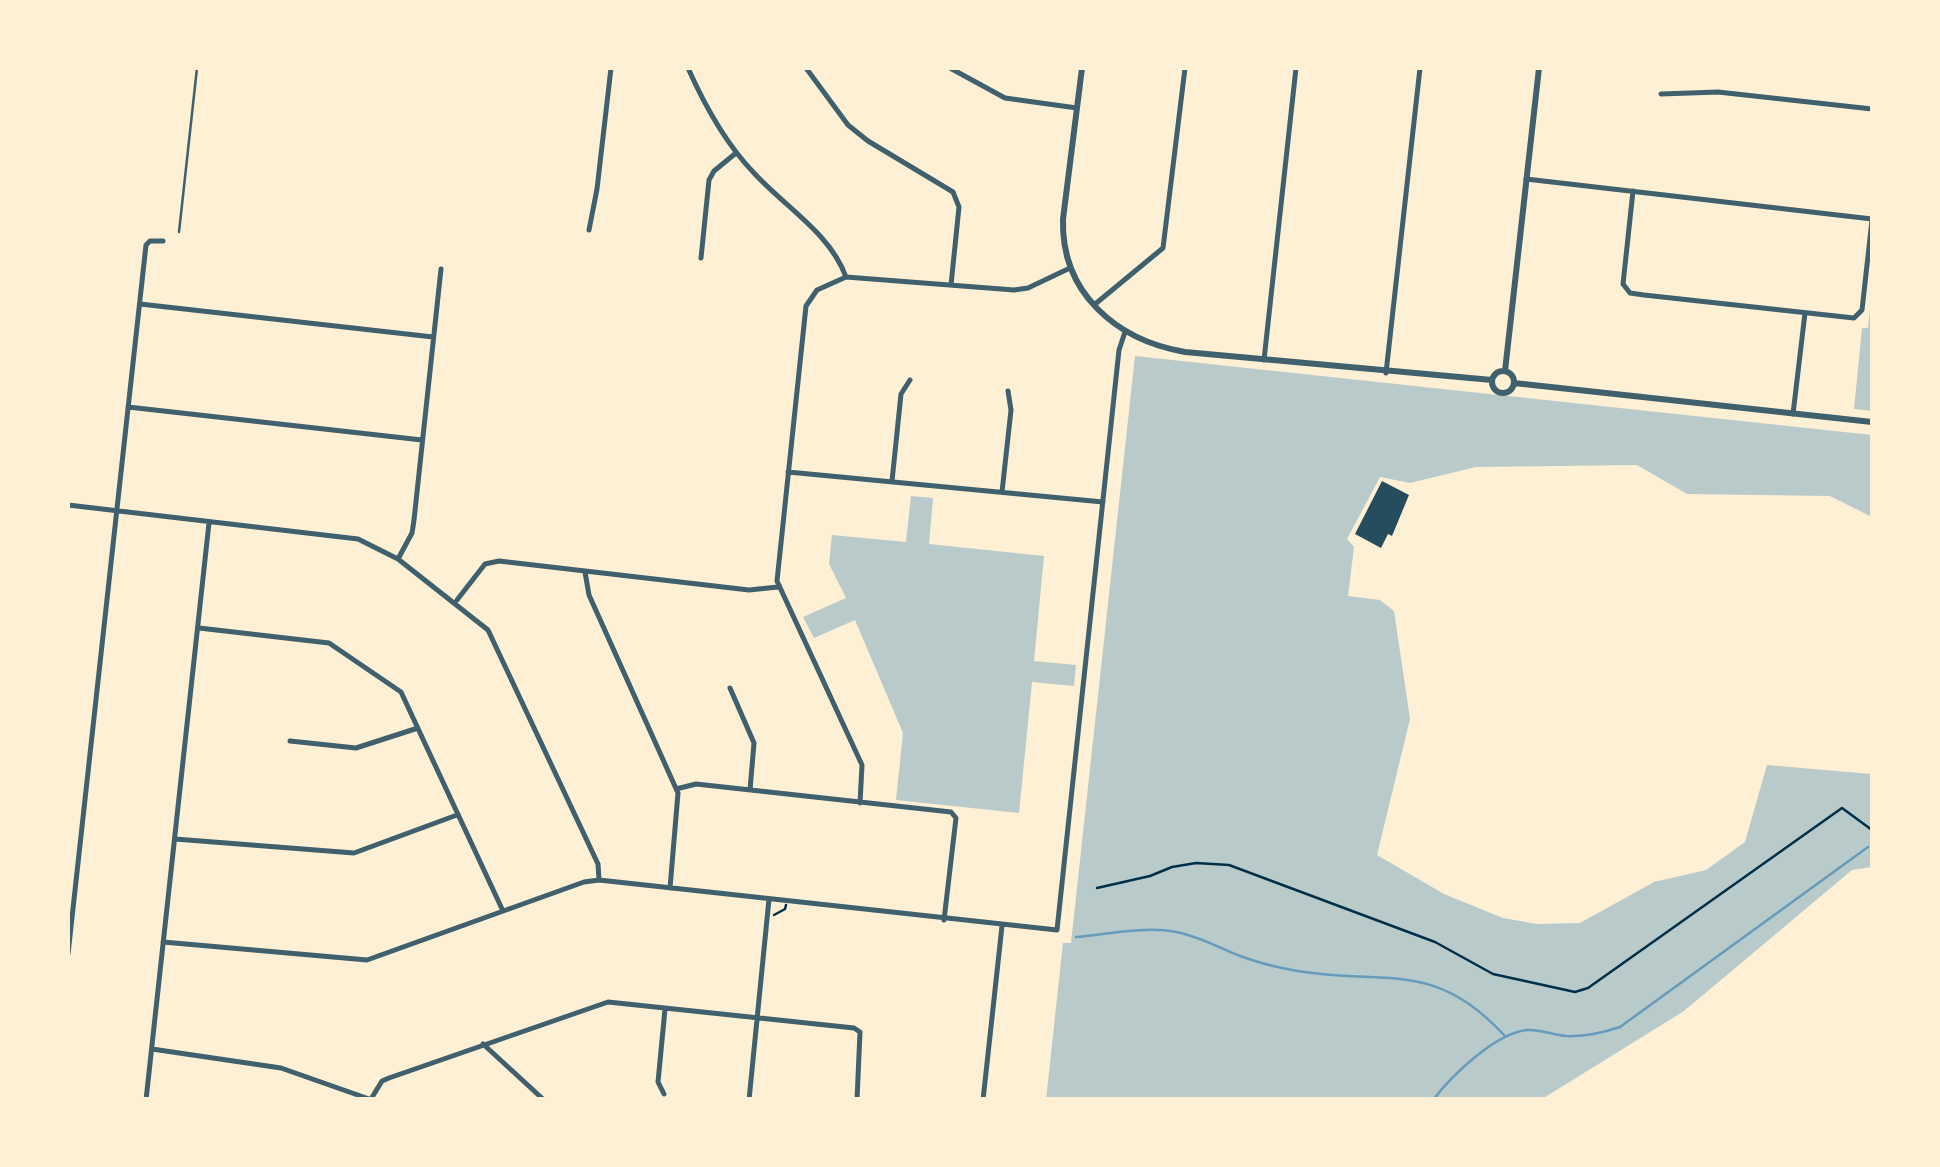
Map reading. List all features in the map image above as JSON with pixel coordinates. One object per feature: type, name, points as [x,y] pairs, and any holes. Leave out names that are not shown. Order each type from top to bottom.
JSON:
[{"type":"street","points":[[589,230],[611,68]]},
{"type":"street","points":[[688,68],[736,153],[829,244],[846,277]]},
{"type":"street","points":[[806,68],[833,108],[858,133],[953,192],[958,208],[952,285]]},
{"type":"street","points":[[950,68],[1005,98],[1077,108]]},
{"type":"street","points":[[1082,68],[1063,219],[1070,268],[1093,306],[1124,332],[1165,348],[1203,354],[1492,380]]},
{"type":"street","points":[[1093,306],[1163,248],[1185,68]]},
{"type":"street","points":[[1264,360],[1296,68]]},
{"type":"street","points":[[1386,373],[1420,68]]},
{"type":"street","points":[[1504,371],[1539,68]]},
{"type":"street","points":[[1661,94],[1736,94],[1872,109]]},
{"type":"street","points":[[701,258],[709,180],[736,153]]},
{"type":"street","points":[[1526,179],[1632,191],[1872,220],[1869,280],[1860,316],[1644,295],[1625,289],[1632,191]]},
{"type":"street","points":[[68,954],[146,245],[150,241],[162,242]]},
{"type":"street","points":[[860,803],[862,765],[778,587],[776,573],[806,306],[818,290],[846,277],[1021,289],[1070,268]]},
{"type":"street","points":[[398,558],[412,533],[441,269]]},
{"type":"street","points":[[140,304],[433,338]]},
{"type":"street","points":[[1793,414],[1804,313]]},
{"type":"street","points":[[163,942],[367,960],[599,880],[1057,930],[1124,332]]},
{"type":"street","points":[[1504,371],[1514,383],[1503,394],[1493,388],[1492,380],[1504,371]]},
{"type":"street","points":[[892,481],[902,394],[910,380]]},
{"type":"street","points":[[1514,383],[1872,422]]},
{"type":"street","points":[[1002,492],[1012,410],[1008,391]]},
{"type":"street","points":[[128,407],[422,440]]},
{"type":"street","points":[[787,472],[1103,502]]},
{"type":"street","points":[[68,505],[358,539],[398,558],[456,601],[488,630],[498,646],[598,864],[599,880]]},
{"type":"street","points":[[146,1100],[209,522]]},
{"type":"street","points":[[456,601],[477,573],[491,562],[749,590],[778,587]]},
{"type":"street","points":[[585,571],[588,596],[676,788],[679,804],[670,888]]},
{"type":"street","points":[[198,628],[329,643],[401,692],[503,911]]},
{"type":"street","points":[[730,688],[754,743],[750,790]]},
{"type":"street","points":[[290,741],[356,748],[418,728]]},
{"type":"street","points":[[676,788],[691,784],[952,812],[956,818],[944,920]]},
{"type":"street","points":[[176,839],[354,853],[457,815]]},
{"type":"street","points":[[750,1100],[769,899]]},
{"type":"street","points":[[983,1100],[1002,926]]},
{"type":"street","points":[[152,1049],[281,1068],[371,1099],[388,1078],[608,1002],[858,1029],[862,1043],[857,1100]]},
{"type":"street","points":[[664,1094],[658,1082],[665,1008]]},
{"type":"street","points":[[483,1044],[544,1100]]},
{"type":"lane","points":[[179,232],[197,68]]},
{"type":"path","points":[[1096,888],[1150,876],[1172,866],[1229,864],[1435,942],[1493,974],[1576,992],[1588,988],[1842,808],[1872,830]]},
{"type":"path","points":[[774,916],[785,909],[786,901]]},
{"type":"shaded area","points":[[1872,291],[1872,411],[1854,409],[1862,328],[1868,328]]},
{"type":"shaded area","points":[[1135,356],[1872,435],[1872,517],[1830,496],[1687,494],[1637,465],[1476,467],[1410,483],[1380,477],[1347,539],[1354,547],[1348,596],[1380,600],[1394,611],[1410,719],[1377,855],[1444,894],[1503,918],[1537,924],[1580,923],[1654,882],[1706,870],[1745,842],[1767,765],[1871,774],[1872,867],[1852,870],[1684,1011],[1542,1099],[1046,1100],[1063,943],[1071,943]]},
{"type":"shaded area","points":[[911,496],[933,498],[929,544],[1044,556],[1034,661],[1076,665],[1074,686],[1032,682],[1019,813],[896,800],[903,733],[855,620],[814,638],[803,617],[846,598],[829,564],[832,535],[906,542]]},
{"type":"building","points":[[1382,481],[1409,495],[1392,536],[1388,534],[1381,548],[1355,534]]},
{"type":"waterway","points":[[1433,1100],[1475,1057],[1515,1033],[1532,1030],[1580,1036],[1620,1027],[1868,847]]},
{"type":"waterway","points":[[1076,937],[1164,930],[1193,936],[1246,958],[1286,969],[1429,985],[1453,994],[1504,1035]]}]
